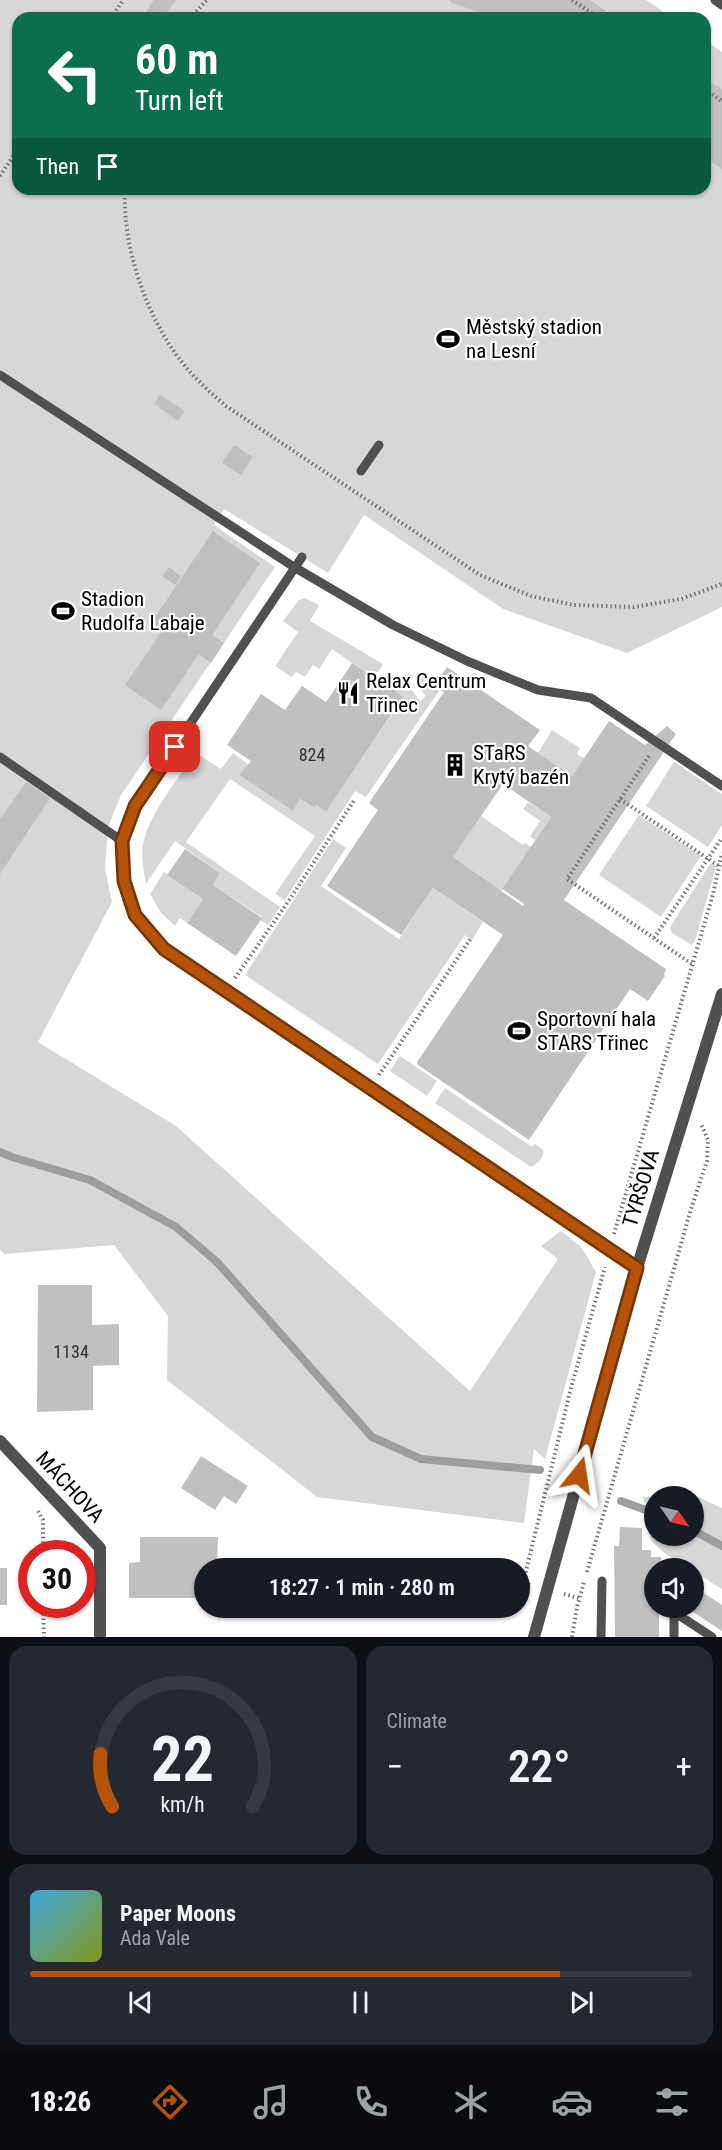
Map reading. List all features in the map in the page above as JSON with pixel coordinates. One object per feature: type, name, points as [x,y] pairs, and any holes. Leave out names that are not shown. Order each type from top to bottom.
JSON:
[{"type":"street","name":"TYRŠOVA","points":[[534,1637],[637,1268],[722,994]]},
{"type":"street","name":"MÁCHOVA","points":[[0,1441],[100,1548],[100,1637]]},
{"type":"lane","points":[[715,0],[722,5]]},
{"type":"lane","points":[[0,375],[294,567],[393,625],[467,661],[538,690],[591,698],[722,786]]},
{"type":"lane","points":[[361,471],[380,445]]},
{"type":"lane","points":[[302,557],[135,806],[122,841],[124,881],[135,915],[164,949],[637,1268]]},
{"type":"lane","points":[[0,757],[122,841]]},
{"type":"lane","points":[[601,1637],[602,1581]]},
{"type":"lane","points":[[674,1637],[674,1612],[712,1637]]},
{"type":"path","points":[[196,12],[207,0]]},
{"type":"path","points":[[572,0],[590,12]]},
{"type":"path","points":[[0,176],[12,158]]},
{"type":"path","points":[[658,743],[567,879],[692,964]]},
{"type":"path","points":[[224,990],[242,971],[356,799]]},
{"type":"path","points":[[620,799],[719,866]]},
{"type":"path","points":[[654,938],[722,838]]},
{"type":"path","points":[[529,1558],[571,1388],[713,894],[722,853]]},
{"type":"path","points":[[370,1088],[471,938]]},
{"type":"path","points":[[572,1637],[579,1598],[691,1209],[707,1161],[708,1140],[689,1099]]},
{"type":"path","points":[[34,1507],[43,1520],[43,1540]]},
{"type":"path","points":[[561,1593],[579,1598]]},
{"type":"path","points":[[43,1618],[44,1637]]},
{"type":"shaded area","points":[[0,0],[646,0],[664,12],[12,12],[12,195],[711,195],[711,44],[722,52],[722,607],[627,653],[503,609],[364,515],[328,573],[224,509],[214,525],[275,567],[121,795],[108,827],[105,869],[112,902],[38,1042],[176,1126],[470,1391],[558,1259],[541,1246],[561,1231],[582,1248],[596,1272],[545,1459],[534,1449],[524,1523],[317,1497],[167,1380],[168,1316],[114,1245],[5,1254],[0,1250]]},
{"type":"shaded area","points":[[305,598],[319,605],[310,621],[383,664],[374,678],[332,649],[319,669],[313,665],[305,677],[296,672],[292,677],[275,666],[298,632],[283,621],[299,600]]},
{"type":"shaded area","points":[[419,675],[439,691],[366,797],[355,791],[285,900],[275,894],[315,836],[230,779],[186,842],[280,907],[268,925],[260,920],[262,917],[213,885],[220,873],[175,841],[146,884],[142,852],[144,839],[155,813],[196,753],[221,769],[233,753],[249,765],[239,775],[293,811],[300,799],[313,808],[316,805],[326,812],[403,698],[396,692],[398,685],[405,691],[412,690],[420,701],[426,696],[418,687]]},
{"type":"shaded area","points":[[552,730],[580,748],[577,754],[584,758],[572,776],[538,753]]},
{"type":"shaded area","points":[[674,762],[722,794],[722,825],[708,847],[646,806]]},
{"type":"shaded area","points":[[528,802],[551,817],[535,840],[530,836],[540,821],[523,809]]},
{"type":"shaded area","points":[[639,815],[701,856],[661,917],[599,875]]},
{"type":"shaded area","points":[[481,816],[523,845],[525,843],[531,847],[501,891],[453,857]]},
{"type":"shaded area","points":[[333,839],[346,848],[321,886],[399,939],[433,888],[483,922],[472,940],[465,935],[378,1064],[245,975]]},
{"type":"shaded area","points":[[714,863],[716,867],[692,945],[672,933],[670,927],[710,864]]},
{"type":"shaded area","points":[[164,872],[203,899],[187,923],[180,918],[175,926],[161,913],[150,894]]},
{"type":"shaded area","points":[[400,1056],[437,1081],[427,1096],[390,1071]]},
{"type":"shaded area","points":[[445,1088],[532,1147],[535,1144],[543,1150],[540,1160],[531,1167],[435,1103]]},
{"type":"shaded area","points":[[704,1500],[722,1508],[722,1589],[704,1578],[704,1558],[672,1558],[658,1547],[704,1546]]},
{"type":"building","points":[[154,0],[176,0],[167,12],[146,12]]},
{"type":"building","points":[[450,0],[590,0],[607,12],[478,12],[450,2]]},
{"type":"building","points":[[711,82],[722,89],[722,169],[711,161]]},
{"type":"building","points":[[160,395],[185,411],[178,421],[154,404]]},
{"type":"building","points":[[234,445],[253,457],[241,475],[222,463]]},
{"type":"building","points":[[213,531],[260,563],[212,635],[224,643],[211,663],[199,654],[161,710],[125,685],[162,631],[151,623]]},
{"type":"building","points":[[169,567],[181,576],[175,585],[162,576]]},
{"type":"building","points":[[352,663],[380,682],[383,678],[399,688],[396,692],[403,697],[326,812],[300,799],[293,811],[239,775],[251,761],[227,745],[261,694],[285,710],[302,686],[326,702]]},
{"type":"building","points":[[447,667],[540,730],[528,746],[572,776],[609,721],[645,745],[667,726],[676,734],[564,900],[666,969],[665,976],[648,1001],[630,989],[529,1140],[418,1065],[417,1062],[503,935],[433,888],[401,935],[327,886],[378,810],[369,803],[444,692],[434,686]],"holes":[[[503,784],[551,817],[502,889],[524,904],[523,906],[453,857]]]},
{"type":"building","points":[[26,782],[50,798],[0,874],[0,819]]},
{"type":"building","points":[[185,849],[220,873],[213,885],[262,918],[236,956],[187,923],[203,899],[167,875]]},
{"type":"building","points":[[38,1285],[92,1285],[92,1325],[119,1324],[119,1365],[93,1366],[93,1410],[37,1412]]},
{"type":"building","points":[[201,1456],[248,1486],[236,1504],[224,1496],[215,1510],[181,1488]]},
{"type":"building","points":[[620,1527],[642,1528],[642,1550],[651,1550],[651,1557],[661,1557],[644,1558],[644,1618],[659,1618],[659,1637],[615,1637],[614,1546],[619,1546]]},
{"type":"building","points":[[140,1537],[218,1537],[217,1558],[194,1558],[194,1598],[129,1598],[129,1563],[140,1562]]},
{"type":"building","points":[[0,1568],[7,1568],[7,1605],[0,1605]]},
{"type":"building","points":[[704,1593],[722,1605],[722,1631],[702,1618]]},
{"type":"waterway","points":[[0,1152],[90,1180],[176,1227],[217,1262],[372,1437],[421,1459],[540,1470]]},
{"type":"waterway","points":[[621,1501],[644,1509]]},
{"type":"waterway","points":[[704,1536],[722,1546]]},
{"type":"place","name":"Městský stadion na Lesní","points":[[448,339]]},
{"type":"place","name":"Stadion Rudolfa Labaje","points":[[63,611]]},
{"type":"place","name":"Relax Centrum Třinec","points":[[348,693]]},
{"type":"place","name":"STaRS Krytý bazén","points":[[455,765]]},
{"type":"place","name":"Sportovní hala STARS Třinec","points":[[519,1031]]},
{"type":"route","points":[[175,747],[135,806],[122,841],[124,881],[135,915],[164,949],[637,1268],[579,1475]]}]
